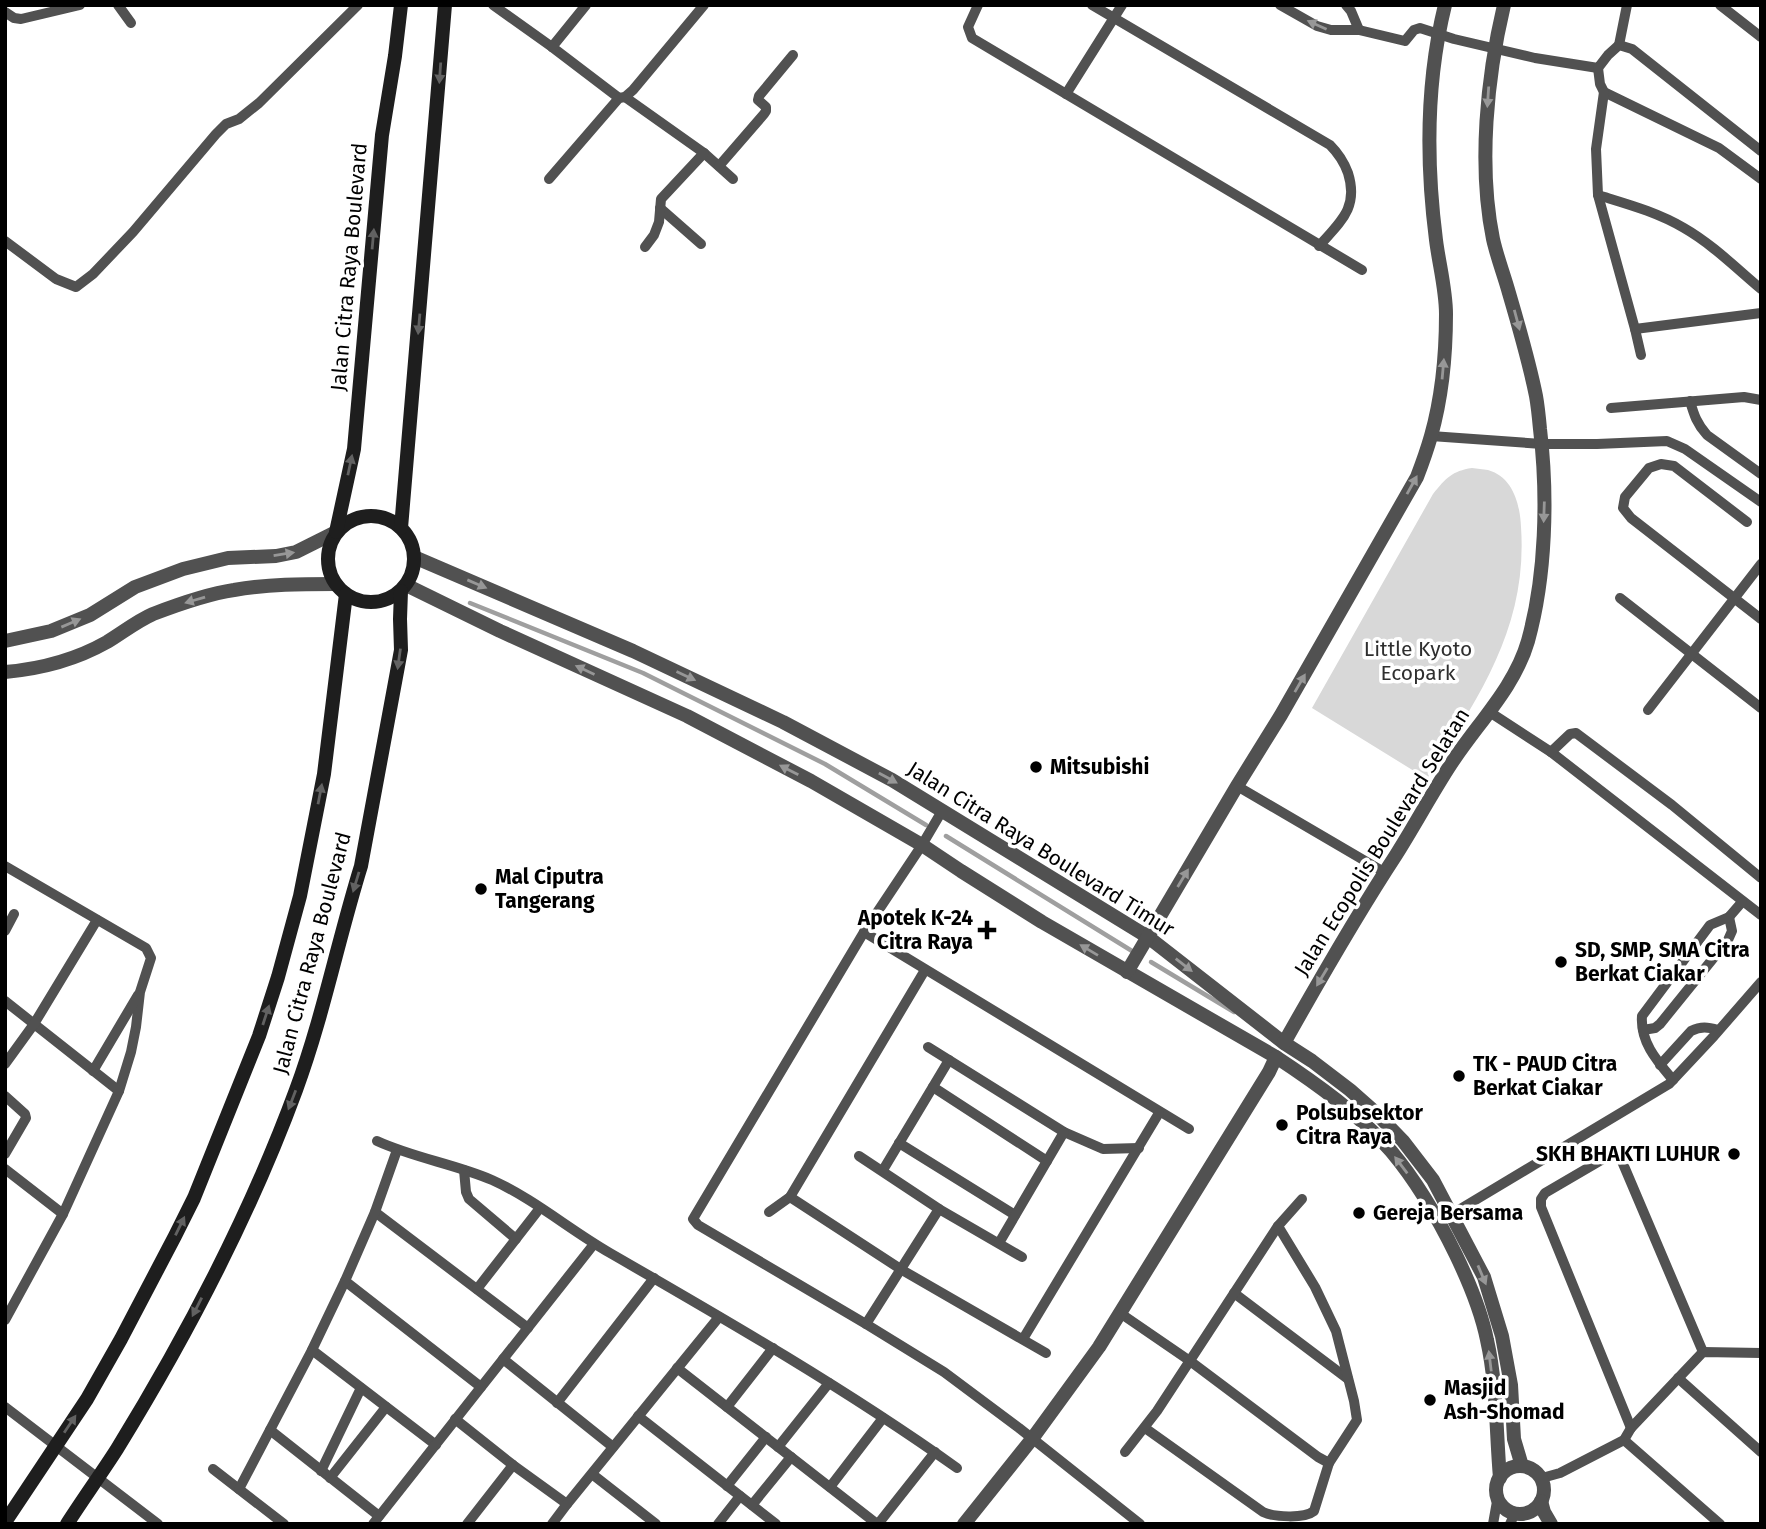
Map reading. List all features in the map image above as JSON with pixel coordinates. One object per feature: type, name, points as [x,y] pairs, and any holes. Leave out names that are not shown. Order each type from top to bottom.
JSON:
[{"type":"main road","name":"Jalan Citra Raya Boulevard","points":[[336,532],[354,449],[382,135],[401,5]]},
{"type":"main road","points":[[401,528],[445,5]]},
{"type":"main road","points":[[375,516],[389,519],[401,528],[413,546],[414,557],[413,572],[403,588],[391,597],[368,602],[356,600],[341,589],[330,572],[327,558],[336,532],[347,522],[360,517],[375,516]]},
{"type":"main road","name":"Jalan Citra Raya Boulevard","points":[[67,1524],[158,1380],[229,1245],[277,1141],[304,1066],[321,1016],[363,857],[401,650],[403,588]]},
{"type":"main road","name":"Jalan Citra Raya Boulevard","points":[[5,1522],[87,1399],[175,1236],[194,1198],[259,1036],[300,896],[321,788],[341,589]]},
{"type":"street","points":[[5,12],[21,19],[80,5]]},
{"type":"street","points":[[118,5],[131,23]]},
{"type":"street","points":[[5,241],[50,275],[76,287],[93,274],[132,232],[216,134],[226,124],[239,119],[258,103],[358,5]]},
{"type":"street","points":[[493,5],[704,153],[733,179]]},
{"type":"street","points":[[552,47],[586,5]]},
{"type":"street","points":[[550,179],[622,97],[634,90],[704,5]]},
{"type":"street","points":[[978,5],[968,27],[972,38],[1362,270]]},
{"type":"street","points":[[1091,5],[1330,145],[1339,153],[1352,187],[1351,205],[1319,246]]},
{"type":"street","points":[[1066,94],[1122,5]]},
{"type":"street","points":[[1280,5],[1317,26],[1331,30],[1359,30],[1405,41],[1414,30],[1420,28],[1477,45],[1598,68]]},
{"type":"street","points":[[1346,5],[1359,30]]},
{"type":"street","points":[[1130,966],[1281,715],[1417,477],[1431,436],[1443,373],[1446,312],[1430,166],[1430,102],[1438,33],[1445,5]]},
{"type":"street","name":"Jalan Ecopolis Boulevard Selatan","points":[[1284,1043],[1380,870],[1516,673],[1528,641],[1542,564],[1545,492],[1537,398],[1493,240],[1489,205],[1489,84],[1504,5]]},
{"type":"street","points":[[1627,5],[1619,45],[1598,68],[1604,92],[1596,149],[1598,195],[1641,355]]},
{"type":"street","points":[[1720,5],[1761,37]]},
{"type":"street","points":[[1619,45],[1632,49],[1761,151]]},
{"type":"street","points":[[719,166],[764,114],[766,107],[758,100],[759,96],[793,55]]},
{"type":"street","points":[[1604,92],[1719,148],[1761,179]]},
{"type":"street","points":[[1719,148],[1735,131]]},
{"type":"street","points":[[645,247],[657,227],[661,199],[704,153]]},
{"type":"street","points":[[1598,195],[1649,210],[1682,226],[1710,245],[1761,289]]},
{"type":"street","points":[[660,208],[701,244]]},
{"type":"street","points":[[1635,329],[1761,313]]},
{"type":"street","points":[[1611,408],[1744,397],[1761,400]]},
{"type":"street","points":[[1690,401],[1694,417],[1707,435],[1761,474]]},
{"type":"street","points":[[1431,436],[1542,444],[1667,441],[1685,449],[1761,502]]},
{"type":"street","points":[[1747,522],[1674,466],[1661,464],[1649,468],[1625,497],[1623,508],[1761,619]]},
{"type":"street","points":[[5,640],[51,631],[90,615],[135,587],[183,569],[228,558],[276,556],[296,552],[336,532]]},
{"type":"street","name":"Jalan Citra Raya Boulevard Timur","points":[[414,557],[633,651],[783,722],[892,780],[941,814],[1146,940],[1350,1090],[1403,1141],[1433,1180],[1485,1277],[1502,1336],[1511,1385],[1514,1439],[1522,1466]]},
{"type":"street","points":[[1648,710],[1761,564]]},
{"type":"street","points":[[5,672],[61,661],[104,643],[149,616],[193,600],[233,590],[279,585],[341,589]]},
{"type":"street","points":[[403,588],[687,716],[925,839],[1018,907],[1130,966],[1276,1057],[1339,1102],[1390,1151],[1420,1190],[1440,1222],[1470,1284],[1487,1339],[1500,1478]]},
{"type":"street","points":[[1620,598],[1761,708]]},
{"type":"street","points":[[1488,712],[1551,752],[1761,915]]},
{"type":"street","points":[[1551,752],[1570,734],[1576,733],[1672,805],[1761,878]]},
{"type":"street","points":[[1237,786],[1380,870]]},
{"type":"street","points":[[941,814],[864,932],[693,1219],[698,1225],[944,1373],[1019,1428],[1140,1524]]},
{"type":"street","points":[[5,866],[146,948],[150,954],[139,992],[93,1071]]},
{"type":"street","points":[[1673,1080],[1644,1039],[1642,1016],[1710,925],[1729,917],[1742,902]]},
{"type":"street","points":[[5,931],[14,914]]},
{"type":"street","points":[[1643,1030],[1655,1028],[1660,1024],[1728,940],[1732,931],[1729,917]]},
{"type":"street","points":[[5,1064],[34,1024],[97,920]]},
{"type":"street","points":[[864,932],[1189,1129]]},
{"type":"street","points":[[769,1212],[790,1197],[925,970]]},
{"type":"street","points":[[1452,1214],[1669,1084],[1761,982]]},
{"type":"street","points":[[6,1315],[63,1214],[119,1091],[131,1052],[139,992]]},
{"type":"street","points":[[5,1001],[119,1091]]},
{"type":"street","points":[[1660,1065],[1691,1031],[1707,1027],[1718,1030]]},
{"type":"street","points":[[928,1047],[1064,1132],[1103,1149],[1139,1148]]},
{"type":"street","points":[[964,1524],[1032,1439],[1099,1347],[1276,1057]]},
{"type":"street","points":[[883,1170],[949,1060]]},
{"type":"street","points":[[933,1087],[1047,1161]]},
{"type":"street","points":[[5,1096],[26,1117],[5,1154]]},
{"type":"street","points":[[1023,1339],[1159,1113]]},
{"type":"street","points":[[999,1243],[1064,1132]]},
{"type":"street","points":[[376,1141],[493,1181],[594,1244],[773,1348],[957,1468]]},
{"type":"street","points":[[899,1143],[1015,1215]]},
{"type":"street","points":[[239,1489],[345,1281],[375,1212],[397,1150]]},
{"type":"street","points":[[1631,1429],[1541,1207],[1541,1199],[1545,1193],[1610,1155],[1621,1159],[1703,1352]]},
{"type":"street","points":[[859,1156],[939,1209],[1022,1257]]},
{"type":"street","points":[[5,1169],[63,1214]]},
{"type":"street","points":[[464,1170],[469,1199],[516,1239]]},
{"type":"street","points":[[790,1197],[902,1270],[1046,1353]]},
{"type":"street","points":[[1125,1452],[1145,1428],[1278,1226],[1301,1199]]},
{"type":"street","points":[[477,1289],[540,1208]]},
{"type":"street","points":[[866,1324],[939,1209]]},
{"type":"street","points":[[375,1212],[528,1328]]},
{"type":"street","points":[[1145,1428],[1263,1512],[1270,1515],[1312,1514],[1329,1463],[1357,1420],[1336,1331],[1315,1287],[1278,1226]]},
{"type":"street","points":[[270,1430],[326,1474],[376,1520],[594,1244]]},
{"type":"street","points":[[557,1402],[654,1278]]},
{"type":"street","points":[[345,1281],[481,1387]]},
{"type":"street","points":[[1234,1293],[1348,1379]]},
{"type":"street","points":[[1120,1313],[1329,1463]]},
{"type":"street","points":[[552,1524],[719,1317]]},
{"type":"street","points":[[727,1407],[773,1348]]},
{"type":"street","points":[[312,1350],[436,1445]]},
{"type":"street","points":[[1542,1478],[1560,1473],[1623,1440],[1703,1352],[1761,1353]]},
{"type":"street","points":[[503,1359],[613,1447]]},
{"type":"street","points":[[677,1368],[878,1524],[935,1452]]},
{"type":"street","points":[[1678,1378],[1761,1452]]},
{"type":"street","points":[[778,1447],[829,1383]]},
{"type":"street","points":[[326,1474],[361,1388]]},
{"type":"street","points":[[326,1474],[386,1407]]},
{"type":"street","points":[[5,1408],[158,1524]]},
{"type":"street","points":[[638,1416],[776,1524]]},
{"type":"street","points":[[830,1487],[883,1418]]},
{"type":"street","points":[[455,1419],[567,1504]]},
{"type":"street","points":[[727,1486],[766,1437]]},
{"type":"street","points":[[1623,1440],[1720,1524]]},
{"type":"street","points":[[752,1505],[791,1457]]},
{"type":"street","points":[[467,1524],[513,1465]]},
{"type":"street","points":[[1493,1524],[1497,1484],[1509,1468],[1530,1468],[1542,1478],[1544,1494],[1541,1502],[1518,1518],[1504,1507],[1497,1496]]},
{"type":"street","points":[[213,1469],[284,1524]]},
{"type":"street","points":[[592,1474],[656,1524]]},
{"type":"street","points":[[718,1524],[740,1496]]},
{"type":"street","points":[[1541,1502],[1551,1524]]},
{"type":"green space","name":"Little Kyoto Ecopark","points":[[1472,468],[1497,474],[1514,492],[1521,527],[1521,564],[1508,630],[1496,660],[1464,720],[1427,779],[1312,708],[1433,494],[1450,476]]},
{"type":"waterway","points":[[470,603],[643,673],[825,764],[926,825]]},
{"type":"waterway","points":[[946,836],[1132,951]]},
{"type":"waterway","points":[[1151,962],[1234,1012]]},
{"type":"place","name":"Mitsubishi","points":[[1036,767]]},
{"type":"place","name":"Mal Ciputra Tangerang","points":[[481,889]]},
{"type":"place","name":"Apotek K-24 Citra Raya","points":[[987,930]]},
{"type":"place","name":"SD, SMP, SMA Citra Berkat Ciakar","points":[[1561,962]]},
{"type":"place","name":"TK - PAUD Citra Berkat Ciakar","points":[[1459,1076]]},
{"type":"place","name":"Polsubsektor Citra Raya","points":[[1282,1125]]},
{"type":"place","name":"SKH BHAKTI LUHUR","points":[[1734,1154]]},
{"type":"place","name":"Gereja Bersama","points":[[1359,1213]]},
{"type":"place","name":"Masjid Ash-Shomad","points":[[1430,1400]]}]
